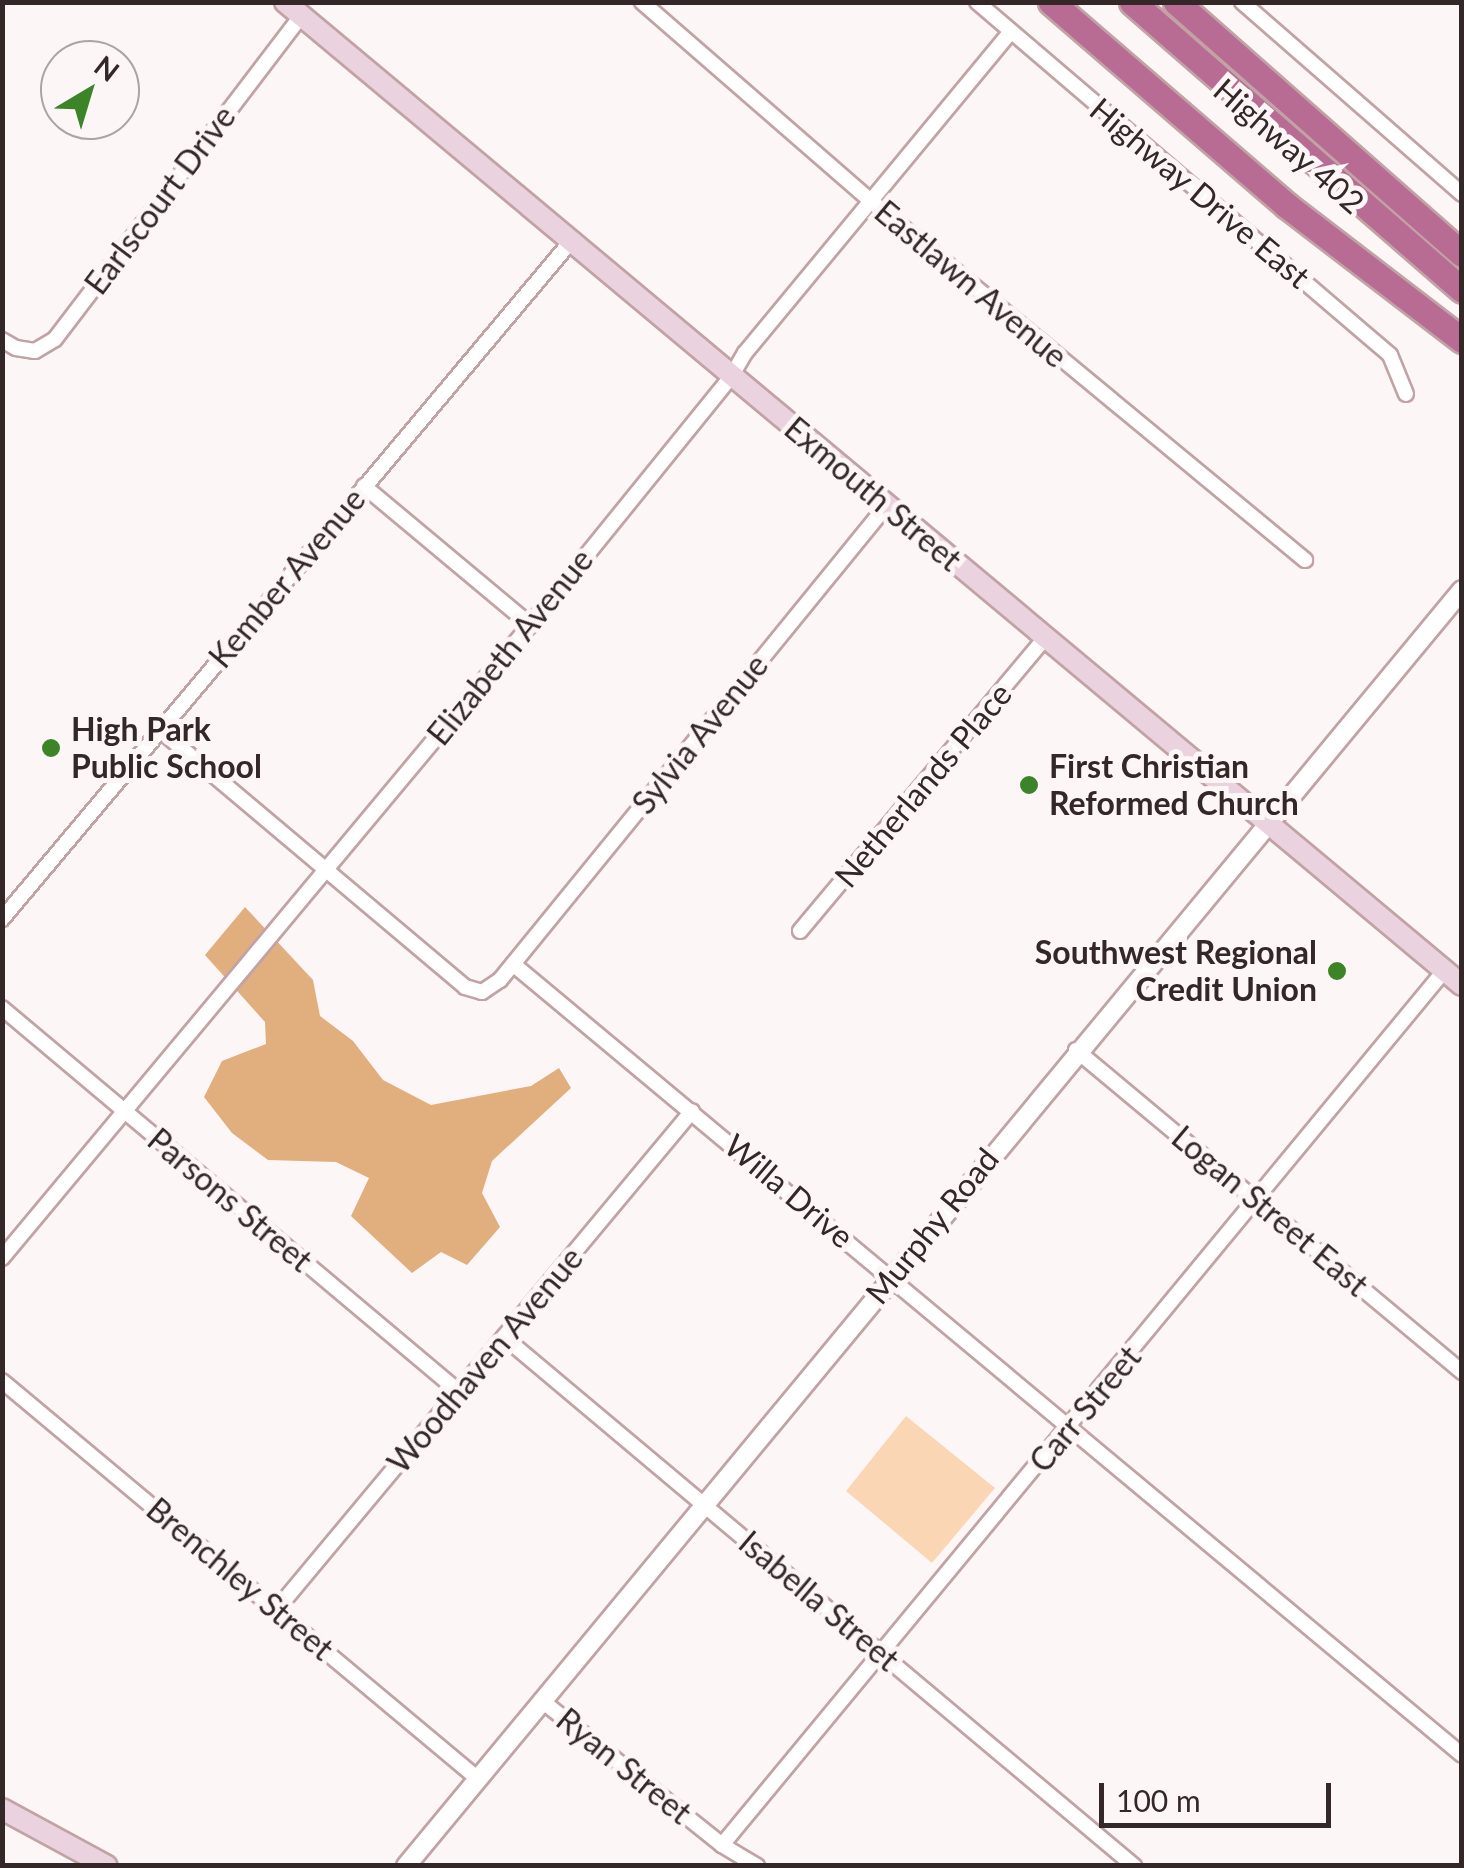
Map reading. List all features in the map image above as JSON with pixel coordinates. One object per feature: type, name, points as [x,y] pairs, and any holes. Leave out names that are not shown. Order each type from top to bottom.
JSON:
[{"type":"highway","points":[[1052,2],[1286,204],[1462,339]]},
{"type":"highway","name":"Highway 402","points":[[1074,2],[1462,339]]},
{"type":"highway","name":"Highway 402","points":[[1129,2],[1462,290]]},
{"type":"highway","points":[[1176,2],[1462,254]]},
{"type":"main road","name":"Exmouth Street","points":[[293,9],[1462,986]]},
{"type":"main road","points":[[2,1810],[106,1866]]},
{"type":"street","name":"Eastlawn Avenue","points":[[642,2],[872,202],[1305,560]]},
{"type":"street","name":"Highway Drive East","points":[[977,2],[1390,355],[1406,394]]},
{"type":"street","points":[[1242,2],[1462,194]]},
{"type":"street","name":"Earlscourt Drive","points":[[2,340],[35,351],[55,339],[293,9]]},
{"type":"street","name":"Elizabeth Avenue","points":[[2,1258],[530,625],[731,377],[744,354],[1011,32]]},
{"type":"street","name":"Kember Avenue","points":[[2,919],[573,240]]},
{"type":"street","points":[[364,486],[530,625]]},
{"type":"street","name":"Sylvia Avenue","points":[[513,964],[887,505]]},
{"type":"street","name":"Murphy Road","points":[[406,1866],[1076,1050],[1462,590]]},
{"type":"street","name":"Netherlands Place","points":[[800,931],[1045,638]]},
{"type":"street","points":[[160,730],[474,992],[490,988],[513,964]]},
{"type":"street","name":"Willa Drive","points":[[513,964],[1462,1755]]},
{"type":"street","name":"Carr Street","points":[[722,1844],[1070,1429],[1444,971]]},
{"type":"street","name":"Parsons Street","points":[[2,1008],[458,1391]]},
{"type":"street","name":"Logan Street East","points":[[1076,1050],[1462,1372]]},
{"type":"street","name":"Woodhaven Avenue","points":[[277,1609],[692,1111]]},
{"type":"street","name":"Isabella Street","points":[[504,1337],[1134,1866]]},
{"type":"street","name":"Brenchley Street","points":[[2,1381],[478,1778]]},
{"type":"street","name":"Ryan Street","points":[[541,1700],[722,1844],[757,1866]]},
{"type":"shaded area","points":[[245,907],[313,980],[320,1016],[353,1041],[383,1080],[431,1105],[531,1086],[559,1068],[571,1088],[492,1161],[482,1193],[500,1227],[467,1265],[441,1252],[412,1273],[351,1216],[369,1178],[336,1162],[268,1160],[232,1133],[204,1097],[222,1061],[266,1044],[265,1022],[205,955]]},
{"type":"shaded area","points":[[906,1416],[995,1488],[932,1563],[846,1491]]},
{"type":"place","name":"High Park Public School","points":[[51,748]]},
{"type":"place","name":"First Christian Reformed Church","points":[[1029,785]]},
{"type":"place","name":"Southwest Regional Credit Union","points":[[1337,971]]}]
